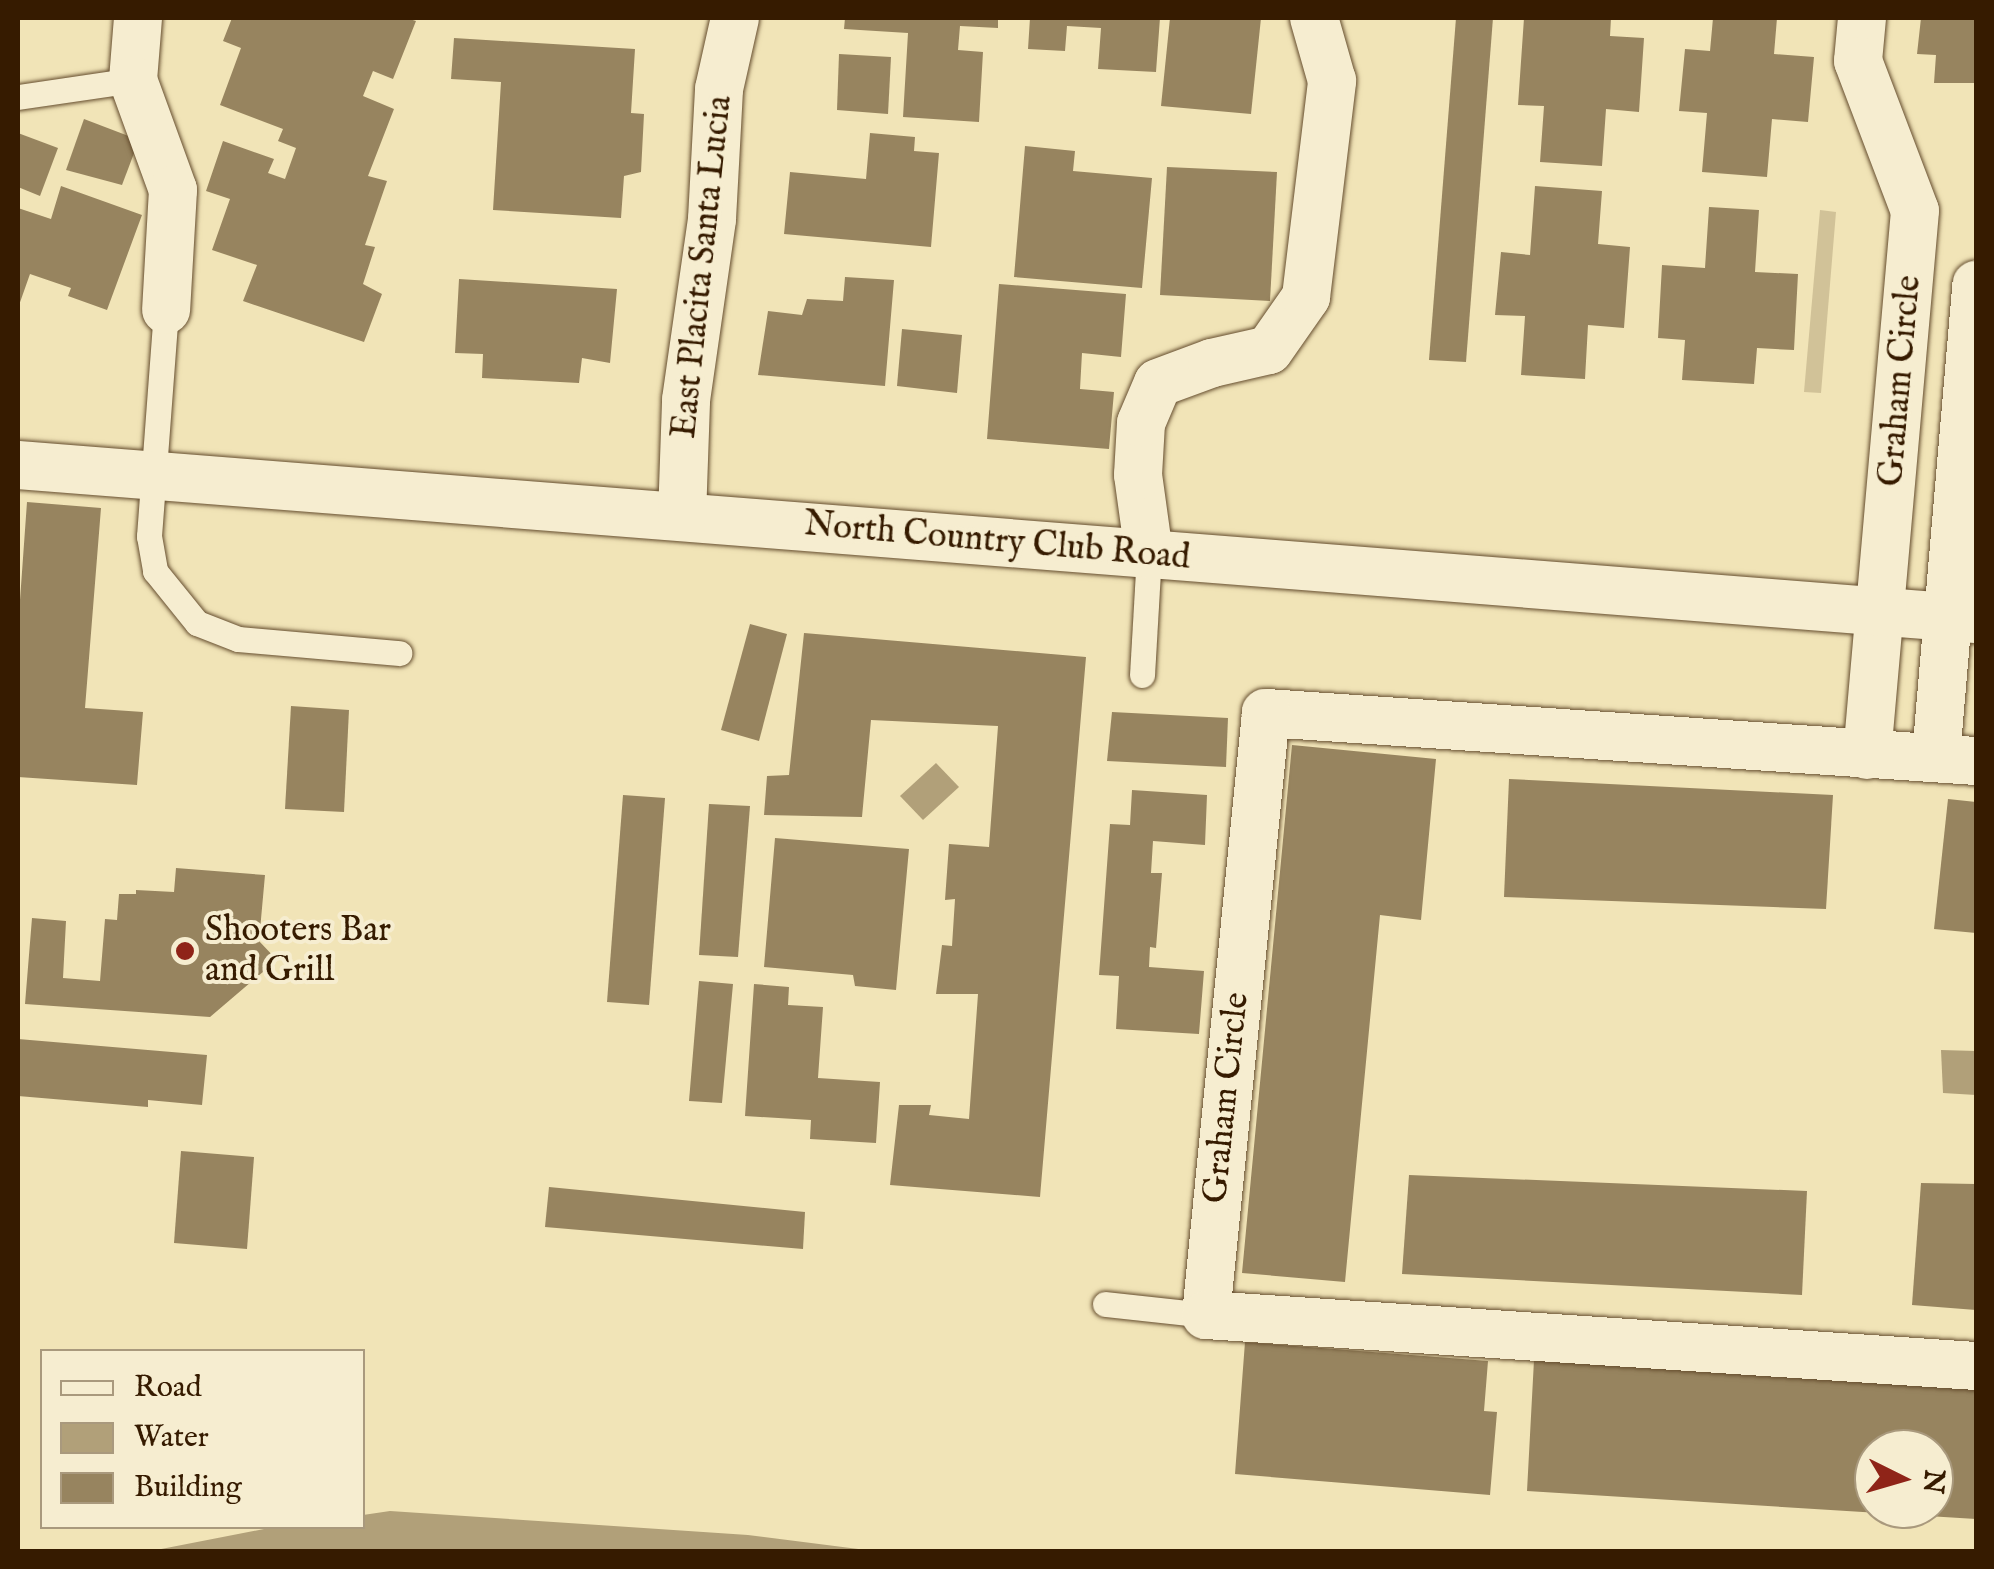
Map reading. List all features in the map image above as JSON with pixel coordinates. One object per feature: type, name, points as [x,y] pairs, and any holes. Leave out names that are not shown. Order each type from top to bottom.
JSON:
[{"type":"street","points":[[138,18],[133,80],[173,190],[166,310]]},
{"type":"street","name":"East Placita Santa Lucia","points":[[682,517],[686,400],[712,219],[719,89],[734,18]]},
{"type":"street","points":[[1149,554],[1138,474],[1141,423],[1158,384],[1212,363],[1269,350],[1306,297],[1332,81],[1314,18]]},
{"type":"street","name":"Graham Circle","points":[[1862,18],[1858,61],[1915,211],[1868,755]]},
{"type":"street","name":"Graham Circle","points":[[1206,1315],[1266,712],[1956,758],[1976,286]]},
{"type":"street","name":"North Country Club Road","points":[[18,465],[1962,618]]},
{"type":"street","points":[[1206,1315],[1976,1366]]},
{"type":"lane","points":[[18,98],[133,80]]},
{"type":"lane","points":[[166,310],[149,536],[155,571],[197,622],[238,639],[399,653]]},
{"type":"lane","points":[[1142,675],[1149,554]]},
{"type":"lane","points":[[1104,1304],[1206,1315]]},
{"type":"shaded area","points":[[1820,210],[1836,212],[1821,393],[1804,392]]},
{"type":"water","points":[[936,763],[959,787],[923,820],[900,796]]},
{"type":"water","points":[[1941,1050],[1976,1051],[1976,1095],[1943,1093]]},
{"type":"water","points":[[390,1511],[748,1535],[874,1551],[151,1551],[264,1529],[365,1529],[365,1515]]},
{"type":"building","points":[[232,18],[416,21],[393,79],[373,71],[363,96],[394,109],[368,176],[387,181],[365,245],[375,247],[363,284],[382,294],[364,342],[243,301],[257,265],[212,250],[230,199],[206,191],[223,141],[274,159],[268,173],[285,179],[296,148],[278,141],[283,129],[220,105],[241,48],[223,41]]},
{"type":"building","points":[[845,18],[998,18],[998,28],[960,26],[958,50],[983,52],[979,122],[903,117],[908,33],[844,29]]},
{"type":"building","points":[[1030,18],[1160,18],[1156,72],[1098,69],[1101,28],[1067,26],[1065,51],[1028,49]]},
{"type":"building","points":[[1170,18],[1261,18],[1251,114],[1161,106]]},
{"type":"building","points":[[1456,18],[1493,18],[1466,362],[1429,360]]},
{"type":"building","points":[[1524,18],[1611,18],[1610,36],[1644,38],[1639,112],[1606,109],[1602,166],[1540,162],[1544,106],[1518,105]]},
{"type":"building","points":[[1713,18],[1777,18],[1774,54],[1814,57],[1808,122],[1772,119],[1767,177],[1702,172],[1707,113],[1679,111],[1685,49],[1710,51]]},
{"type":"building","points":[[1921,18],[1976,18],[1976,83],[1934,83],[1936,55],[1917,54]]},
{"type":"building","points":[[454,38],[635,49],[631,113],[644,114],[641,172],[624,176],[621,218],[493,210],[501,82],[451,79]]},
{"type":"building","points":[[839,54],[891,57],[888,114],[837,110]]},
{"type":"building","points":[[84,119],[139,140],[122,185],[66,170]]},
{"type":"building","points":[[18,133],[58,148],[40,196],[18,187]]},
{"type":"building","points":[[870,133],[915,137],[914,151],[939,153],[931,247],[784,234],[790,172],[866,179]]},
{"type":"building","points":[[1025,146],[1075,151],[1073,171],[1152,178],[1142,288],[1014,277]]},
{"type":"building","points":[[1167,167],[1277,172],[1270,301],[1160,295]]},
{"type":"building","points":[[61,186],[142,215],[107,310],[68,296],[71,288],[30,274],[18,308],[18,208],[51,219]]},
{"type":"building","points":[[1535,186],[1602,191],[1598,244],[1630,247],[1624,328],[1588,325],[1585,379],[1521,375],[1525,316],[1495,315],[1501,252],[1530,255]]},
{"type":"building","points":[[1709,207],[1759,210],[1755,272],[1798,274],[1794,350],[1757,348],[1754,384],[1682,380],[1685,340],[1658,338],[1662,265],[1705,268]]},
{"type":"building","points":[[845,277],[894,280],[885,386],[758,375],[768,311],[802,315],[807,299],[843,301]]},
{"type":"building","points":[[459,279],[617,289],[610,363],[582,358],[579,383],[482,378],[483,354],[455,353]]},
{"type":"building","points":[[999,284],[1126,294],[1121,357],[1082,353],[1080,389],[1114,392],[1109,449],[987,439]]},
{"type":"building","points":[[902,329],[962,335],[957,393],[897,386]]},
{"type":"building","points":[[27,502],[101,508],[85,708],[143,712],[137,785],[18,777],[18,628]]},
{"type":"building","points":[[750,624],[787,634],[759,741],[721,730]]},
{"type":"building","points":[[804,633],[1086,657],[1040,1197],[890,1185],[899,1105],[931,1105],[929,1115],[969,1119],[978,994],[936,994],[942,945],[952,946],[955,899],[945,900],[949,844],[989,847],[998,726],[871,720],[862,817],[764,815],[767,776],[789,775]]},
{"type":"building","points":[[291,706],[349,710],[344,812],[285,809]]},
{"type":"building","points":[[1112,712],[1228,718],[1226,767],[1107,761]]},
{"type":"building","points":[[1292,745],[1436,759],[1421,920],[1380,915],[1345,1282],[1242,1273]]},
{"type":"building","points":[[1509,779],[1833,795],[1826,909],[1504,897]]},
{"type":"building","points":[[1132,790],[1207,795],[1205,845],[1153,841],[1151,873],[1162,873],[1156,948],[1150,947],[1149,967],[1204,971],[1199,1034],[1116,1029],[1119,976],[1099,975],[1110,824],[1130,825]]},
{"type":"building","points":[[623,795],[665,798],[649,1005],[607,1002]]},
{"type":"building","points":[[1948,799],[1976,802],[1976,933],[1934,929]]},
{"type":"building","points":[[709,804],[750,806],[738,957],[699,955]]},
{"type":"building","points":[[775,838],[909,849],[896,990],[855,986],[853,975],[764,967]]},
{"type":"building","name":"Shooters Bar and Grill","points":[[176,868],[265,875],[259,941],[277,960],[210,1017],[25,1004],[32,918],[66,921],[63,978],[100,981],[105,919],[117,920],[119,894],[136,894],[136,890],[174,892]]},
{"type":"building","points":[[699,981],[733,984],[722,1103],[689,1101]]},
{"type":"building","points":[[754,984],[789,987],[788,1005],[823,1007],[818,1078],[880,1082],[876,1143],[810,1139],[811,1120],[745,1116]]},
{"type":"building","points":[[18,1039],[207,1055],[202,1105],[148,1100],[148,1107],[18,1096]]},
{"type":"building","points":[[181,1151],[254,1157],[247,1249],[174,1243]]},
{"type":"building","points":[[1409,1175],[1807,1191],[1802,1295],[1402,1274]]},
{"type":"building","points":[[1921,1183],[1976,1184],[1976,1310],[1912,1305]]},
{"type":"building","points":[[549,1187],[805,1212],[803,1249],[545,1227]]},
{"type":"building","points":[[1245,1342],[1488,1361],[1484,1411],[1497,1412],[1490,1495],[1235,1474]]},
{"type":"building","points":[[1534,1360],[1976,1387],[1976,1519],[1954,1518],[1954,1429],[1854,1429],[1854,1511],[1527,1491]]},
{"type":"place","name":"Shooters Bar and Grill","points":[[185,951]]}]
